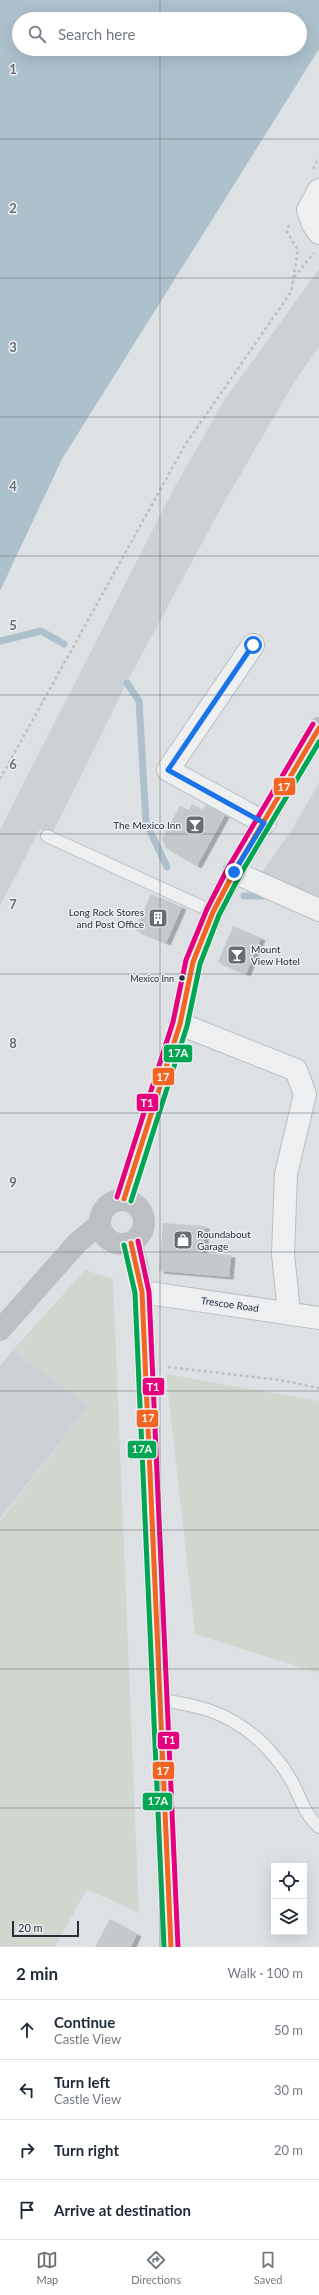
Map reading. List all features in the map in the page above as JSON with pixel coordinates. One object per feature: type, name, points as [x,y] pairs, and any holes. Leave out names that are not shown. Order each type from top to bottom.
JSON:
[{"type":"street","points":[[318,241],[308,210],[319,190]]},
{"type":"street","points":[[253,645],[168,770],[264,823]]},
{"type":"street","points":[[124,1199],[180,1024],[193,962],[213,912],[234,872],[319,728]]},
{"type":"street","points":[[234,872],[319,910]]},
{"type":"street","points":[[180,1024],[296,1070],[312,1097],[286,1174],[283,1254],[289,1312]]},
{"type":"street","points":[[124,1199],[138,1205],[145,1219],[141,1234],[131,1243],[123,1244],[108,1239],[103,1234],[100,1224],[104,1209],[110,1203],[124,1199]]},
{"type":"street","points":[[0,1330],[78,1242],[100,1224]]},
{"type":"street","points":[[131,1243],[137,1264],[142,1292],[171,1947]]},
{"type":"street","name":"Trescoe Road","points":[[142,1292],[289,1312],[319,1318]]},
{"type":"lane","points":[[47,836],[213,912]]},
{"type":"lane","points":[[160,1699],[210,1710],[228,1718],[264,1745],[279,1762],[291,1781],[306,1811],[319,1827]]},
{"type":"path","points":[[0,779],[185,445],[291,292],[298,250],[288,232],[289,219]]},
{"type":"path","points":[[293,278],[311,260],[318,241]]},
{"type":"path","points":[[146,1364],[280,1380],[319,1388]]},
{"type":"shaded area","points":[[319,269],[319,347],[296,379],[222,506],[129,678],[52,834],[40,829],[0,906],[0,830],[5,820],[172,492],[225,399]]},
{"type":"shaded area","points":[[319,783],[319,902],[260,875],[293,828]]},
{"type":"shaded area","points":[[85,1270],[113,1279],[139,1913],[87,1889],[55,1947],[0,1947],[0,1521],[89,1406],[13,1350]]},
{"type":"shaded area","points":[[13,1350],[89,1406],[0,1519],[0,1366]]},
{"type":"shaded area","points":[[166,1374],[319,1401],[319,1673],[195,1634]]},
{"type":"water","points":[[0,0],[319,0],[319,49],[62,459],[0,591]]},
{"type":"building","name":"The Mexico Inn","points":[[192,804],[202,810],[206,805],[225,815],[197,866],[166,848],[162,839],[180,806],[189,810]]},
{"type":"building","name":"Long Rock Stores and Post Office","points":[[151,894],[182,907],[166,943],[135,930]]},
{"type":"building","name":"Mount View Hotel","points":[[233,926],[261,938],[246,974],[218,962]]},
{"type":"building","name":"Roundabout Garage","points":[[163,1223],[205,1226],[203,1253],[231,1255],[229,1277],[159,1271]]},
{"type":"building","points":[[110,1919],[137,1934],[131,1947],[95,1947]]},
{"type":"waterway","points":[[0,641],[41,631],[64,644]]},
{"type":"waterway","points":[[127,683],[139,701],[146,822],[167,867]]},
{"type":"waterway","points":[[244,896],[266,896]]},
{"type":"transit line","name":"T1","points":[[117,1197],[173,1022],[186,960],[207,909],[228,868],[313,724]]},
{"type":"transit line","name":"17","points":[[124,1199],[180,1024],[193,962],[213,912],[234,872],[319,728]]},
{"type":"transit line","name":"17A","points":[[131,1201],[187,1026],[200,964],[219,915],[240,875],[319,742]]},
{"type":"transit line","name":"T1","points":[[138,1241],[149,1292],[178,1947]]},
{"type":"transit line","name":"17","points":[[131,1243],[142,1292],[171,1947]]},
{"type":"transit line","name":"17A","points":[[124,1245],[135,1293],[164,1947]]},
{"type":"place","name":"The Mexico Inn","points":[[195,825]]},
{"type":"place","name":"Long Rock Stores and Post Office","points":[[158,918]]},
{"type":"place","name":"Mount View Hotel","points":[[237,955]]},
{"type":"place","name":"Mexico Inn","points":[[182,978]]},
{"type":"place","name":"Roundabout Garage","points":[[183,1240]]},
{"type":"route","points":[[234,872],[264,823],[168,770],[253,645]]}]
